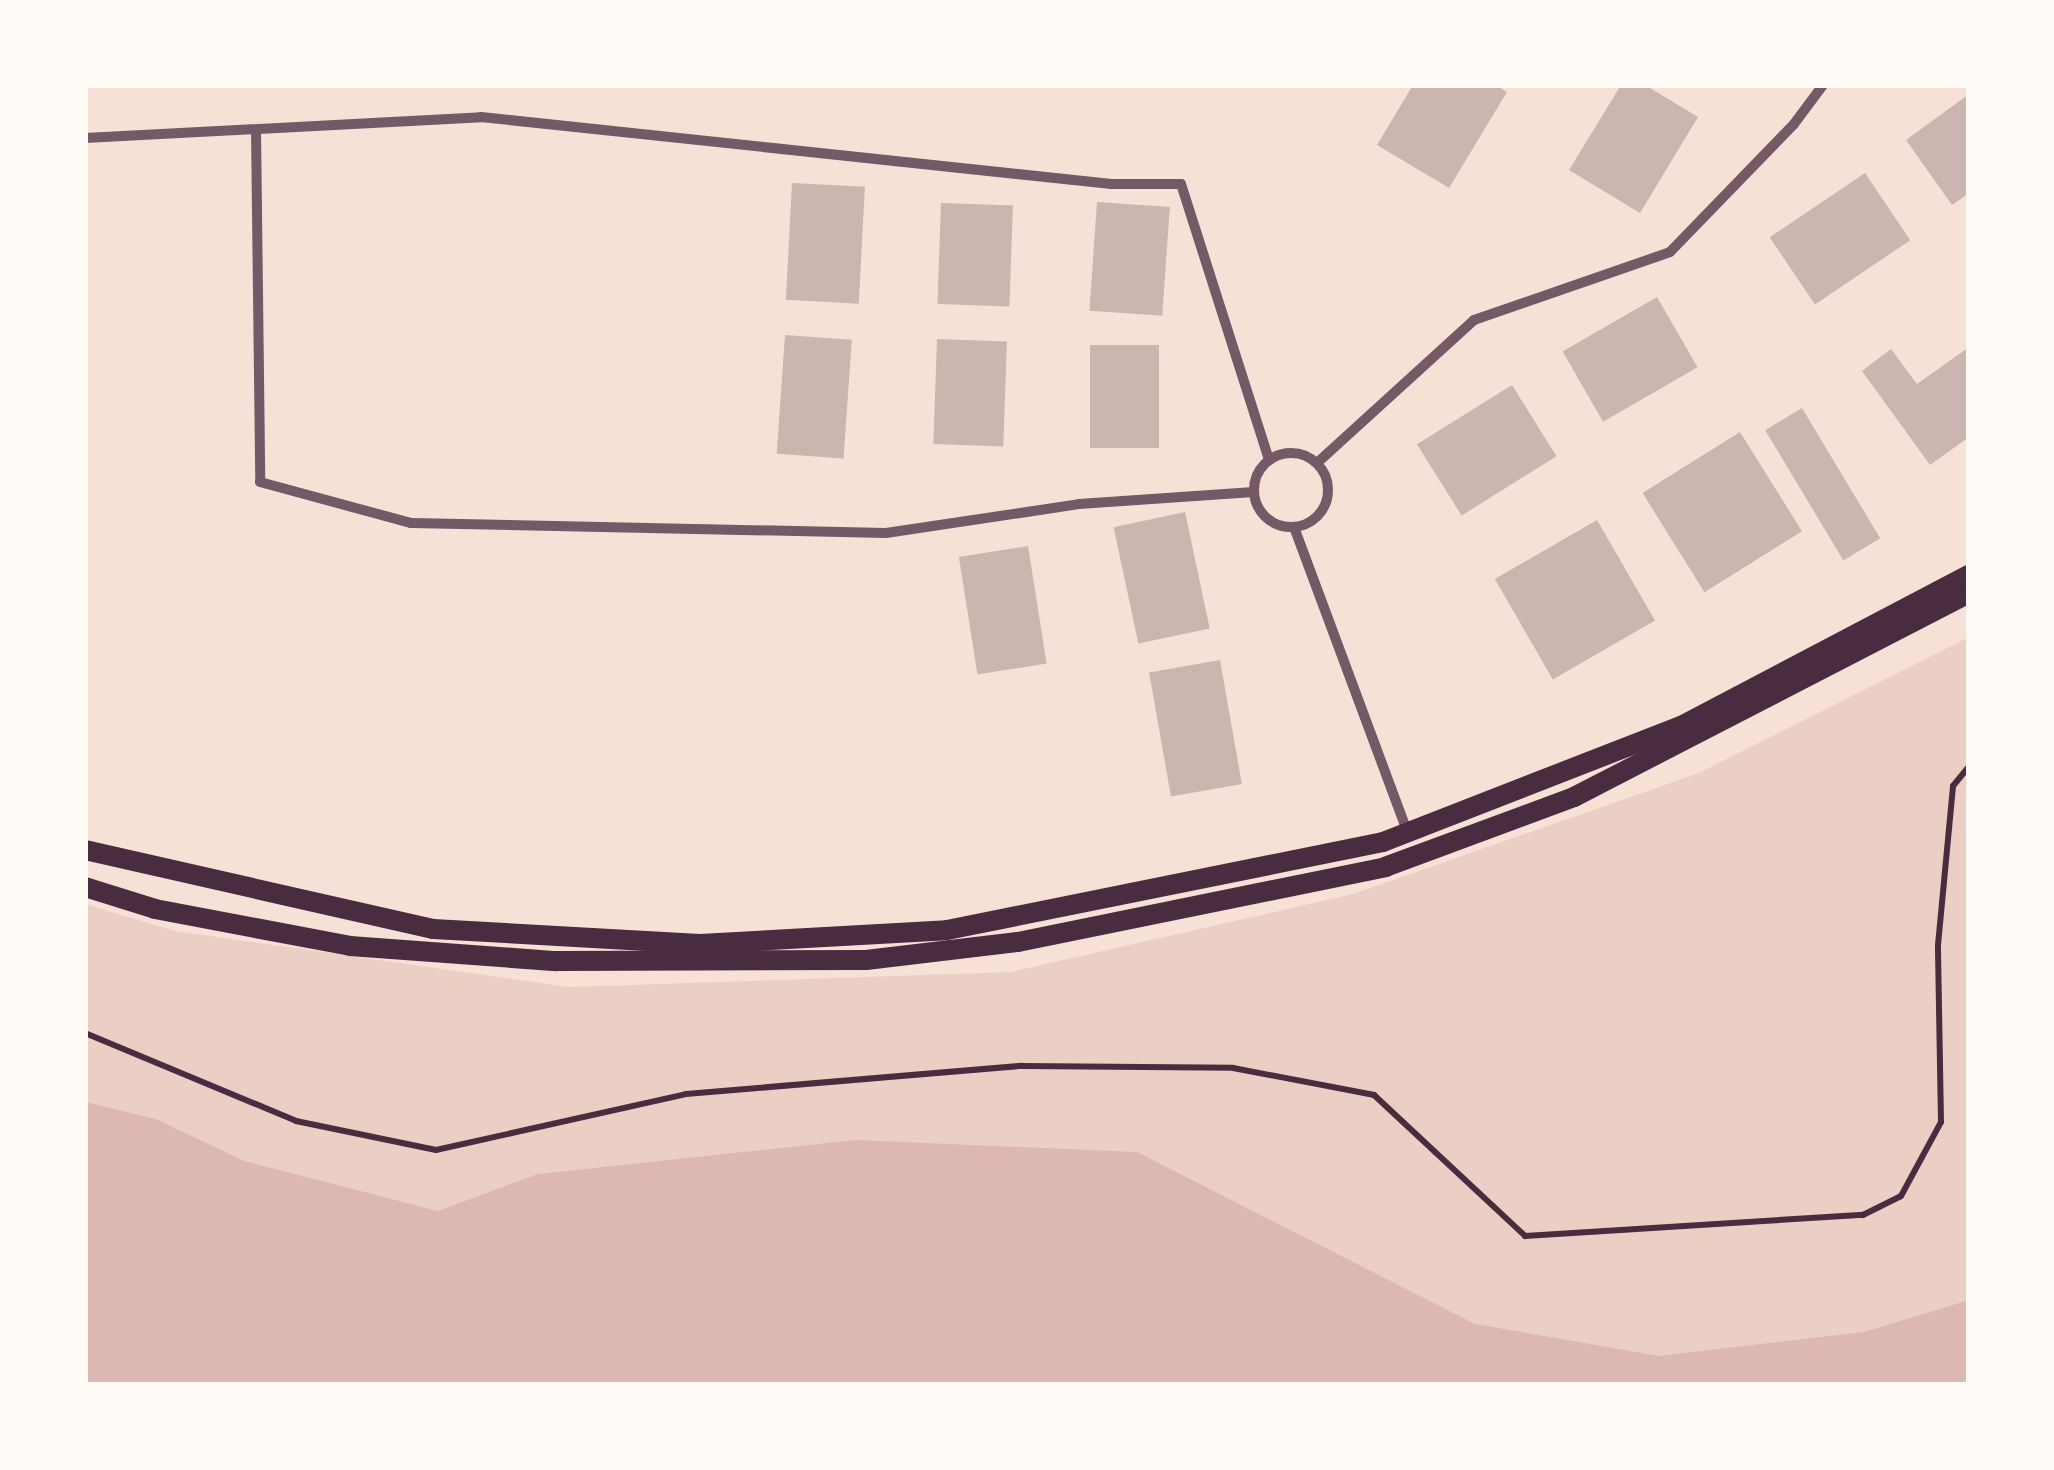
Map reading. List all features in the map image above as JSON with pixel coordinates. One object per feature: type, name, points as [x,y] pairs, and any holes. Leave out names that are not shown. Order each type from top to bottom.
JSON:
[{"type":"main road","points":[[85,850],[434,929],[700,944],[947,930],[1408,833],[1681,726],[1969,575]]},
{"type":"main road","points":[[85,888],[155,908],[350,946],[556,961],[866,960],[1018,942],[1385,866],[1454,842],[1574,797],[1969,593]]},
{"type":"street","points":[[1317,463],[1474,320],[1670,252],[1794,124],[1823,85]]},
{"type":"street","points":[[85,138],[480,117],[1110,184],[1182,184],[1270,460],[1254,492],[1262,514],[1294,527],[1316,518],[1328,498],[1317,463],[1294,453],[1270,460]]},
{"type":"street","points":[[256,130],[260,482],[411,523],[886,533],[1079,504],[1254,492]]},
{"type":"street","points":[[1294,527],[1408,833]]},
{"type":"path","points":[[85,1032],[296,1121],[436,1150],[686,1094],[1022,1066],[1233,1068],[1374,1095],[1526,1236],[1863,1215],[1902,1196],[1941,1122],[1938,944],[1954,786],[1969,766]]},
{"type":"shaded area","points":[[1969,637],[1969,1385],[85,1385],[85,904],[175,931],[569,987],[1011,972],[1353,894],[1699,773]]},
{"type":"shaded area","points":[[85,1102],[156,1119],[244,1161],[438,1211],[538,1174],[856,1140],[1137,1152],[1475,1324],[1659,1356],[1864,1332],[1969,1300],[1969,1385],[85,1385]]},
{"type":"building","points":[[1413,85],[1496,85],[1507,92],[1449,188],[1377,145]]},
{"type":"building","points":[[1621,85],[1645,85],[1698,117],[1640,213],[1569,170]]},
{"type":"building","points":[[1969,94],[1969,193],[1952,205],[1906,140]]},
{"type":"building","points":[[1865,173],[1910,240],[1815,304],[1770,237]]},
{"type":"building","points":[[792,183],[865,187],[859,304],[786,300]]},
{"type":"building","points":[[1097,202],[1170,207],[1162,316],[1089,311]]},
{"type":"building","points":[[941,203],[1013,206],[1009,306],[937,304]]},
{"type":"building","points":[[1657,297],[1698,367],[1603,422],[1563,352]]},
{"type":"building","points":[[785,335],[852,340],[844,458],[777,454]]},
{"type":"building","points":[[937,339],[1007,341],[1003,446],[933,444]]},
{"type":"building","points":[[1090,345],[1159,345],[1159,448],[1090,448]]},
{"type":"building","points":[[1969,347],[1969,437],[1930,465],[1862,371],[1891,349],[1917,384]]},
{"type":"building","points":[[1512,385],[1557,456],[1462,516],[1417,444]]},
{"type":"building","points":[[1802,408],[1880,538],[1843,560],[1765,430]]},
{"type":"building","points":[[1740,432],[1802,531],[1704,592],[1642,493]]},
{"type":"building","points":[[1185,512],[1210,628],[1138,644],[1114,527]]},
{"type":"building","points":[[1597,520],[1655,620],[1553,679],[1495,579]]},
{"type":"building","points":[[1028,546],[1047,664],[977,674],[959,557]]},
{"type":"building","points":[[1220,660],[1242,784],[1171,797],[1149,673]]}]
